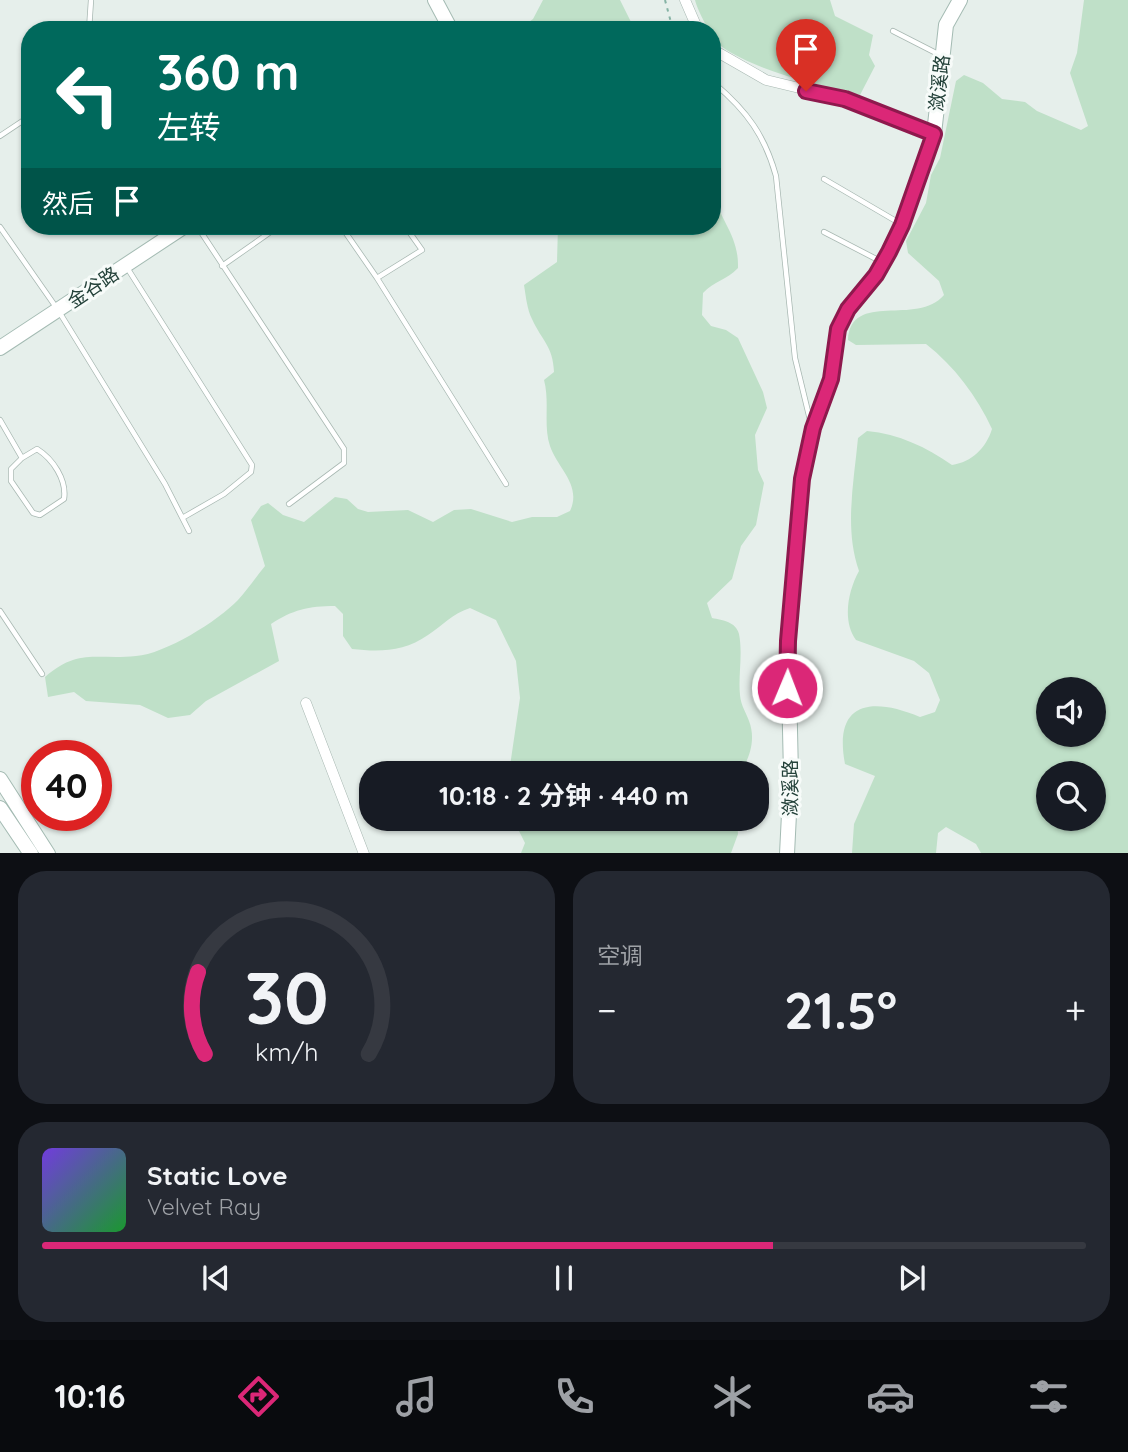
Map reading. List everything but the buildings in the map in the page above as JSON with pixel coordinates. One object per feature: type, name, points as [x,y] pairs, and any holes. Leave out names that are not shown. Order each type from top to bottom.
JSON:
[{"type":"street","points":[[435,0],[446,21]]},
{"type":"street","points":[[685,0],[694,21]]},
{"type":"street","name":"潋溪路","points":[[787,853],[791,774],[788,641],[802,479],[813,428],[831,379],[838,329],[848,309],[876,275],[902,225],[934,134],[946,25],[960,0]]},
{"type":"street","points":[[721,54],[766,80],[845,99],[934,134]]},
{"type":"street","name":"金谷路","points":[[0,348],[170,235]]},
{"type":"street","points":[[306,703],[365,853]]},
{"type":"street","points":[[0,779],[48,853]]},
{"type":"street","points":[[0,808],[31,853]]},
{"type":"lane","points":[[90,21],[92,0]]},
{"type":"lane","points":[[893,31],[942,56]]},
{"type":"lane","points":[[721,89],[739,104],[755,124],[768,150],[776,176],[795,358],[813,428]]},
{"type":"lane","points":[[0,136],[21,122]]},
{"type":"lane","points":[[824,179],[902,225]]},
{"type":"lane","points":[[0,227],[58,310],[190,531]]},
{"type":"lane","points":[[824,232],[882,262]]},
{"type":"lane","points":[[202,235],[344,449],[344,463],[289,504]]},
{"type":"lane","points":[[222,267],[266,235]]},
{"type":"lane","points":[[347,235],[506,484]]},
{"type":"lane","points":[[377,278],[422,250],[411,235]]},
{"type":"lane","points":[[125,265],[252,465],[251,472],[224,494],[184,517]]},
{"type":"lane","points":[[0,420],[22,458]]},
{"type":"lane","points":[[37,449],[43,453],[59,473],[66,488],[64,499],[40,515],[33,513],[11,481],[11,469],[22,458],[37,449]]},
{"type":"lane","points":[[0,611],[42,674]]},
{"type":"path","points":[[665,0],[671,21]]},
{"type":"green space","points":[[543,0],[620,0],[630,21],[530,21]]},
{"type":"green space","points":[[695,0],[830,0],[835,16],[873,35],[869,55],[875,66],[860,95],[807,82],[751,63],[721,46],[721,21],[704,21]]},
{"type":"green space","points":[[1084,0],[1128,0],[1128,853],[981,853],[976,844],[946,827],[938,833],[936,853],[852,853],[854,824],[875,776],[845,764],[845,727],[851,716],[860,709],[872,706],[886,707],[920,717],[935,712],[940,700],[929,673],[914,661],[856,640],[849,624],[848,606],[859,571],[854,555],[851,522],[858,438],[867,431],[901,438],[952,465],[966,461],[977,453],[992,429],[964,382],[926,344],[856,345],[848,340],[852,325],[860,316],[873,312],[918,308],[932,304],[944,295],[939,281],[908,253],[906,241],[926,203],[931,175],[940,158],[956,81],[964,75],[983,83],[1002,99],[1025,102],[1037,111],[1081,130],[1088,126],[1070,73],[1077,53]]},
{"type":"green space","points":[[721,214],[732,237],[738,256],[738,268],[703,293],[702,315],[711,326],[726,330],[738,338],[763,392],[767,408],[755,435],[758,470],[764,483],[756,525],[741,546],[732,579],[707,603],[712,618],[732,624],[739,634],[740,695],[752,735],[747,761],[511,761],[520,698],[516,661],[496,620],[470,608],[419,641],[401,648],[382,650],[352,649],[343,636],[343,614],[335,606],[309,608],[286,615],[271,624],[279,661],[206,701],[190,715],[168,718],[140,705],[86,701],[74,692],[48,697],[45,677],[68,662],[88,657],[148,654],[176,643],[229,608],[265,566],[251,520],[261,506],[268,503],[283,515],[304,522],[335,497],[347,499],[358,509],[368,512],[408,510],[433,522],[454,510],[471,509],[512,522],[532,517],[557,517],[570,511],[573,502],[571,485],[550,446],[547,430],[544,380],[554,372],[553,363],[530,315],[524,285],[557,262],[558,235],[721,235]]},
{"type":"green space","points":[[519,831],[738,831],[738,834],[731,853],[521,853],[525,843]]},
{"type":"route","points":[[787,688],[788,641],[802,479],[813,428],[831,379],[833,348],[838,329],[848,309],[876,275],[889,252],[902,225],[934,134],[845,99],[806,91]]}]
